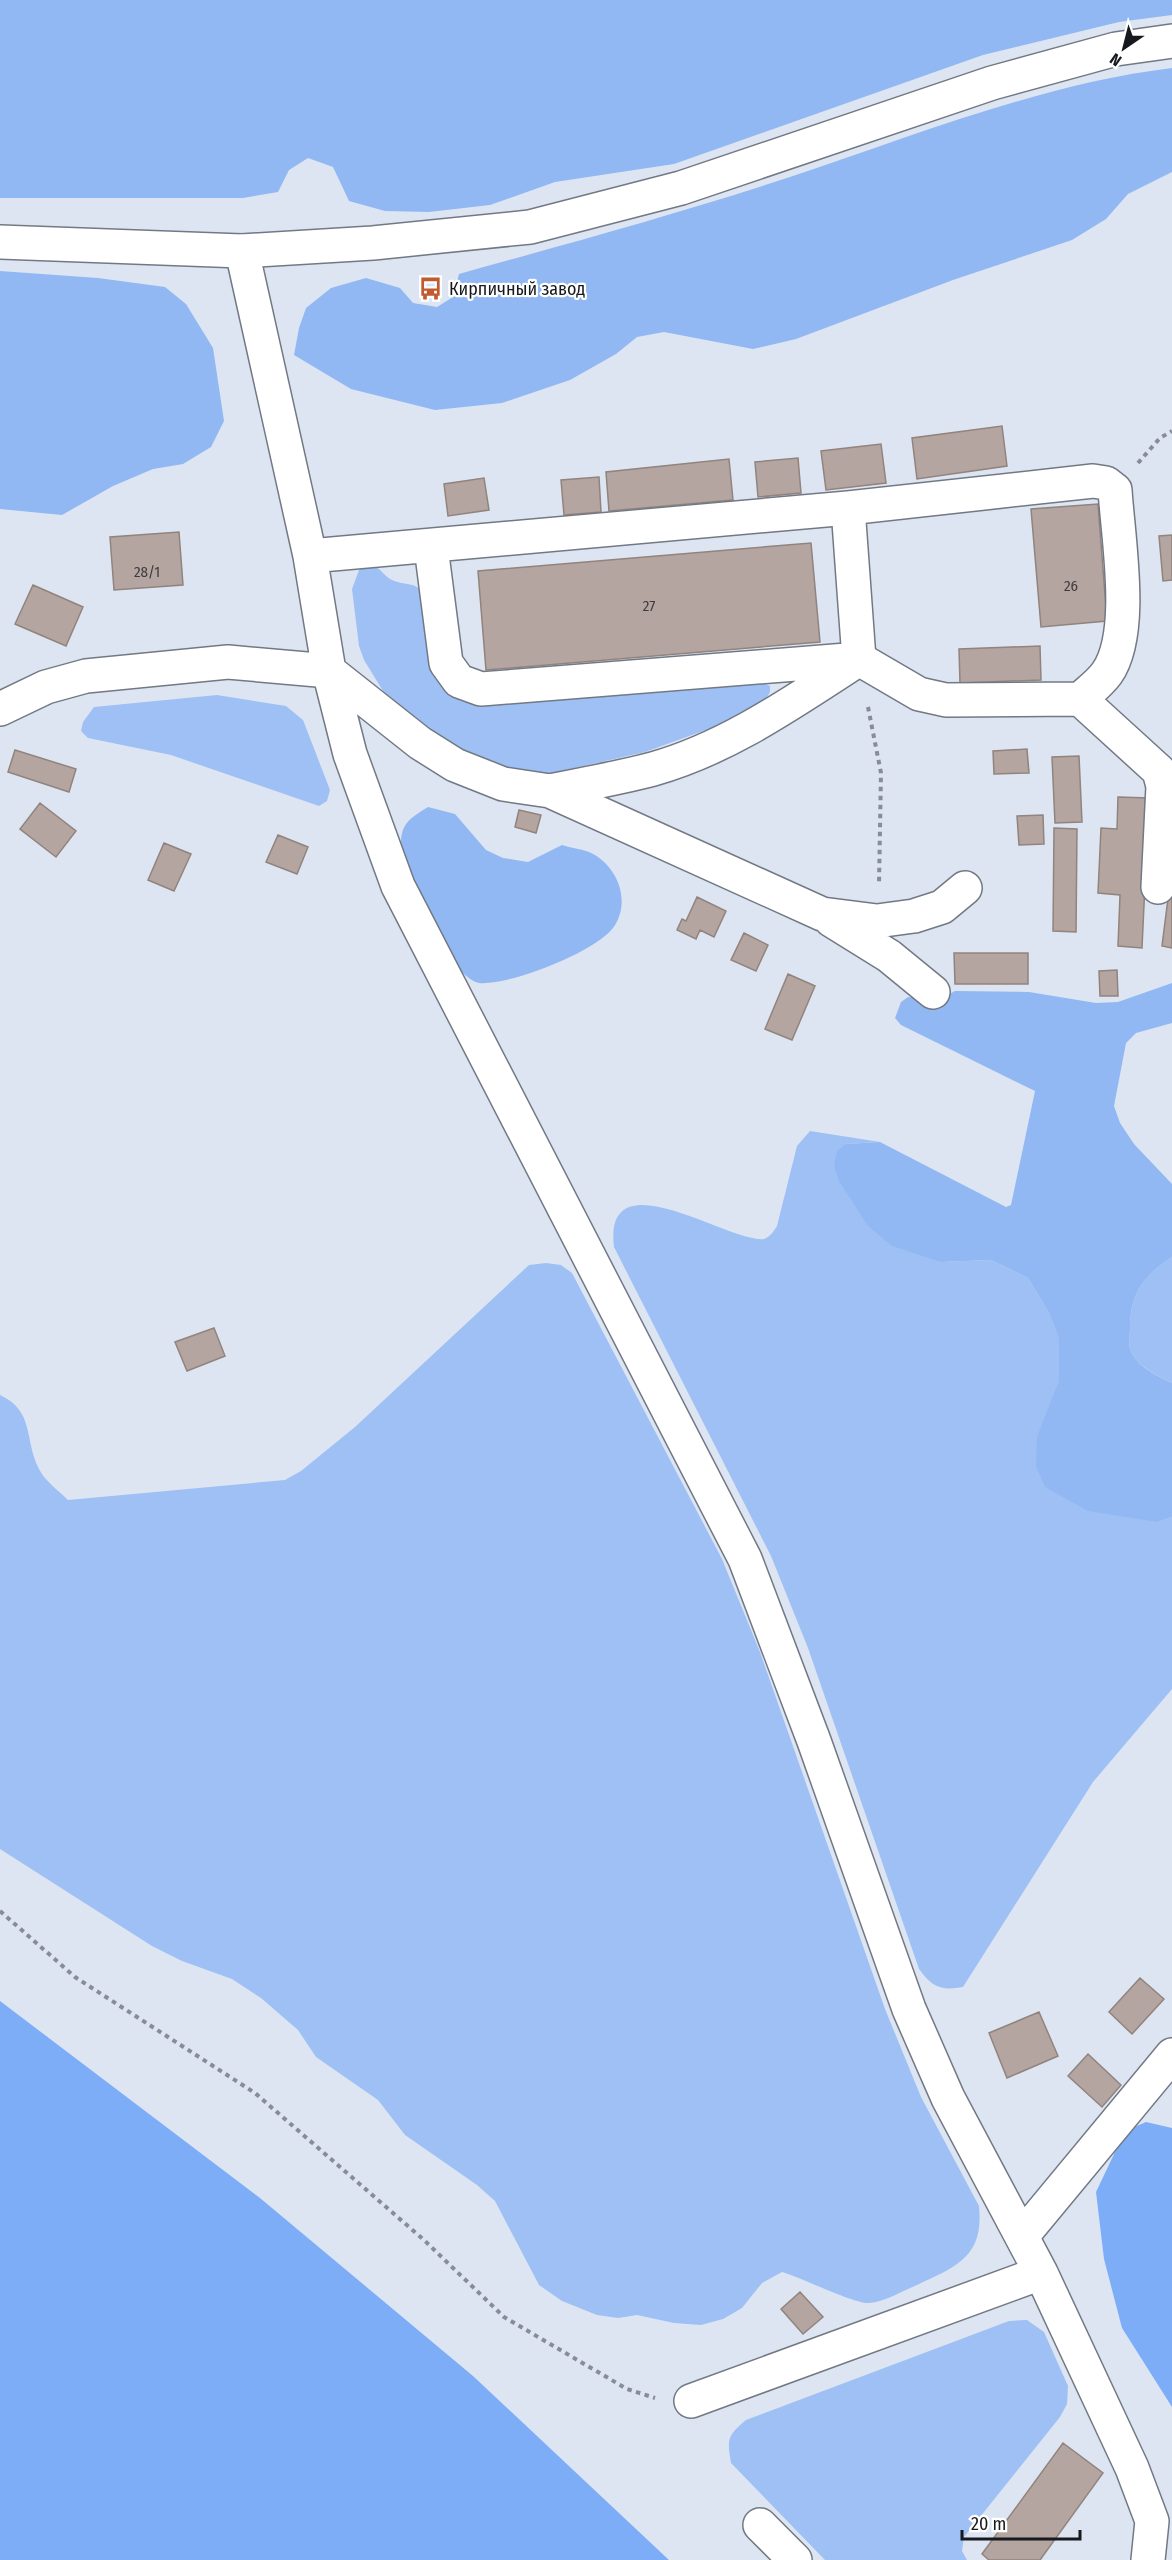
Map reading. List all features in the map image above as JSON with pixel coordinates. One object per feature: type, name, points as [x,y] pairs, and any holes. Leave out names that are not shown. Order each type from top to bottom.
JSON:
[{"type":"street","points":[[0,242],[105,248],[242,251],[373,243],[530,227],[681,188],[992,82],[1116,49],[1172,41]]},
{"type":"street","points":[[242,251],[310,556],[329,671],[350,754],[398,886],[745,1559],[814,1741],[909,2009],[948,2098],[1023,2235],[1132,2468],[1152,2521],[1148,2560]]},
{"type":"street","points":[[310,556],[848,508],[1094,481],[1106,483],[1115,490],[1123,627],[1118,652],[1107,674],[1080,699],[946,700],[920,694],[859,659],[481,689],[459,681],[446,663],[431,547]]},
{"type":"street","points":[[848,508],[859,659]]},
{"type":"street","points":[[550,791],[654,768],[722,742],[781,710],[859,659]]},
{"type":"street","points":[[0,709],[46,687],[86,676],[228,662],[329,671],[420,743],[455,765],[503,784],[550,791],[822,915],[889,956],[933,992]]},
{"type":"street","points":[[1080,699],[1159,771],[1163,786],[1158,887]]},
{"type":"street","points":[[822,915],[877,921],[914,916],[942,907],[965,888]]},
{"type":"street","points":[[1023,2235],[1172,2055]]},
{"type":"street","points":[[691,2401],[1041,2273]]},
{"type":"street","points":[[760,2525],[795,2560]]},
{"type":"path","points":[[1115,490],[1160,438],[1172,431]]},
{"type":"path","points":[[859,659],[882,773],[877,921]]},
{"type":"path","points":[[0,1911],[75,1977],[255,2093],[424,2240],[504,2317],[627,2389],[655,2398],[691,2401]]},
{"type":"shaded area","points":[[0,0],[1172,0],[1172,15],[1119,22],[983,55],[674,164],[555,182],[490,205],[429,212],[385,211],[349,201],[333,167],[308,158],[289,170],[278,192],[243,198],[0,198]]},
{"type":"shaded area","points":[[1172,68],[1172,172],[1128,194],[1106,219],[1072,240],[953,280],[796,339],[753,349],[664,332],[637,337],[616,354],[570,380],[502,403],[435,410],[351,389],[294,355],[299,328],[306,308],[331,288],[366,278],[400,288],[413,303],[437,307],[453,297],[459,274],[708,203],[1026,99],[1074,86]]},
{"type":"shaded area","points":[[0,271],[98,278],[165,287],[186,304],[213,348],[224,421],[211,447],[183,464],[153,469],[113,486],[62,515],[0,509]]},
{"type":"shaded area","points":[[368,565],[376,567],[392,580],[420,589],[438,673],[761,682],[770,686],[770,692],[766,699],[714,727],[645,752],[548,774],[505,768],[462,753],[429,730],[383,691],[364,660],[359,646],[352,589],[359,570]]},
{"type":"shaded area","points":[[217,695],[286,706],[303,720],[330,790],[327,801],[319,806],[171,755],[88,738],[81,731],[83,722],[94,707]]},
{"type":"shaded area","points":[[428,807],[455,814],[486,850],[503,858],[528,862],[562,845],[589,852],[599,858],[608,866],[619,885],[621,907],[619,918],[613,928],[589,947],[551,966],[493,982],[479,983],[471,980],[460,971],[401,856],[401,838],[405,826],[408,821]]},
{"type":"shaded area","points":[[1172,983],[1172,1023],[1136,1033],[1126,1043],[1114,1106],[1120,1123],[1134,1144],[1172,1184],[1172,1257],[1153,1271],[1140,1287],[1132,1306],[1129,1341],[1133,1355],[1142,1365],[1172,1383],[1172,1517],[1158,1522],[1088,1511],[1045,1487],[1036,1466],[1037,1437],[1059,1380],[1059,1338],[1049,1313],[1028,1278],[991,1260],[941,1262],[892,1246],[868,1226],[839,1181],[834,1165],[837,1151],[846,1144],[880,1142],[1006,1207],[1011,1205],[1035,1091],[901,1025],[895,1018],[901,1002],[908,997],[940,999],[955,991],[1029,992],[1096,1003],[1118,1002]]},
{"type":"shaded area","points":[[810,1131],[880,1142],[846,1144],[941,1262],[991,1260],[1028,1278],[1049,1313],[1059,1337],[1059,1380],[1050,1406],[1158,1522],[1172,1517],[1172,1689],[1093,1782],[963,1987],[943,1988],[933,1984],[919,1969],[808,1648],[771,1556],[614,1247],[616,1220],[628,1208],[648,1205],[672,1210],[747,1237],[766,1238],[777,1226],[797,1146]]},
{"type":"shaded area","points":[[1172,1257],[1172,1383],[1142,1365],[1133,1355],[1129,1341],[1132,1306],[1140,1287],[1153,1271]]},
{"type":"shaded area","points":[[546,1263],[561,1265],[572,1273],[722,1559],[760,1652],[885,2009],[921,2097],[979,2206],[977,2237],[965,2258],[944,2272],[881,2301],[869,2303],[853,2300],[782,2272],[762,2283],[742,2308],[723,2319],[701,2325],[674,2323],[637,2315],[618,2318],[597,2315],[562,2301],[539,2285],[495,2201],[477,2185],[405,2135],[378,2100],[316,2057],[298,2030],[261,1998],[232,1979],[182,1961],[152,1946],[0,1849],[0,1395],[19,1409],[27,1427],[39,1469],[48,1482],[68,1500],[285,1480],[301,1471],[355,1427],[529,1265]]},
{"type":"shaded area","points":[[0,2001],[260,2198],[473,2376],[669,2560],[0,2560]]},
{"type":"shaded area","points":[[1146,2122],[1172,2128],[1172,2407],[1122,2328],[1104,2259],[1096,2192],[1125,2131]]},
{"type":"shaded area","points":[[1027,2320],[1044,2332],[1068,2386],[1067,2404],[1060,2417],[964,2537],[962,2551],[967,2560],[825,2560],[731,2463],[730,2438],[746,2420],[1009,2321]]},
{"type":"building","points":[[1002,426],[1007,466],[917,479],[912,438]]},
{"type":"building","points":[[881,444],[886,483],[826,490],[821,451]]},
{"type":"building","points":[[798,458],[801,493],[758,497],[755,462]]},
{"type":"building","points":[[729,459],[733,500],[609,511],[606,472]]},
{"type":"building","points":[[599,477],[601,512],[564,515],[561,480]]},
{"type":"building","points":[[484,478],[489,510],[448,516],[444,484]]},
{"type":"building","points":[[1098,504],[1107,621],[1041,627],[1031,509]]},
{"type":"building","points":[[179,532],[183,585],[114,590],[110,537]]},
{"type":"building","points":[[1172,535],[1172,580],[1163,581],[1159,536]]},
{"type":"building","points":[[811,543],[820,642],[486,670],[478,571]]},
{"type":"building","points":[[33,585],[83,607],[66,646],[15,624]]},
{"type":"building","points":[[1040,646],[1041,680],[960,683],[959,649]]},
{"type":"building","points":[[1027,749],[1029,773],[994,774],[993,751]]},
{"type":"building","points":[[15,750],[76,769],[69,792],[8,772]]},
{"type":"building","points":[[1079,756],[1082,822],[1055,823],[1052,757]]},
{"type":"building","points":[[1118,797],[1149,798],[1142,948],[1118,946],[1120,895],[1098,893],[1101,828],[1117,829]]},
{"type":"building","points":[[40,803],[76,831],[56,857],[20,829]]},
{"type":"building","points":[[519,810],[541,815],[536,833],[515,827]]},
{"type":"building","points":[[1043,815],[1044,844],[1019,845],[1017,816]]},
{"type":"building","points":[[1054,828],[1077,829],[1076,932],[1053,931]]},
{"type":"building","points":[[278,835],[308,847],[297,874],[266,862]]},
{"type":"building","points":[[164,843],[191,854],[174,891],[148,880]]},
{"type":"building","points":[[1172,867],[1172,948],[1162,946]]},
{"type":"building","points":[[697,897],[726,911],[714,937],[700,930],[696,939],[677,930],[682,919],[686,921]]},
{"type":"building","points":[[744,933],[768,945],[756,971],[731,960]]},
{"type":"building","points":[[954,953],[1028,953],[1028,984],[955,984]]},
{"type":"building","points":[[1117,970],[1118,996],[1100,996],[1099,971]]},
{"type":"building","points":[[788,974],[815,986],[792,1040],[765,1029]]},
{"type":"building","points":[[214,1328],[225,1356],[187,1371],[175,1342]]},
{"type":"building","points":[[1140,1978],[1164,1999],[1132,2034],[1109,2012]]},
{"type":"building","points":[[1039,2012],[1058,2056],[1007,2078],[989,2033]]},
{"type":"building","points":[[1088,2054],[1121,2085],[1102,2107],[1068,2076]]},
{"type":"building","points":[[800,2292],[823,2317],[803,2334],[781,2309]]},
{"type":"building","points":[[1063,2443],[1103,2473],[1040,2560],[989,2560],[982,2554]]},
{"type":"place","name":"Кирпичный завод","points":[[431,289]]}]
